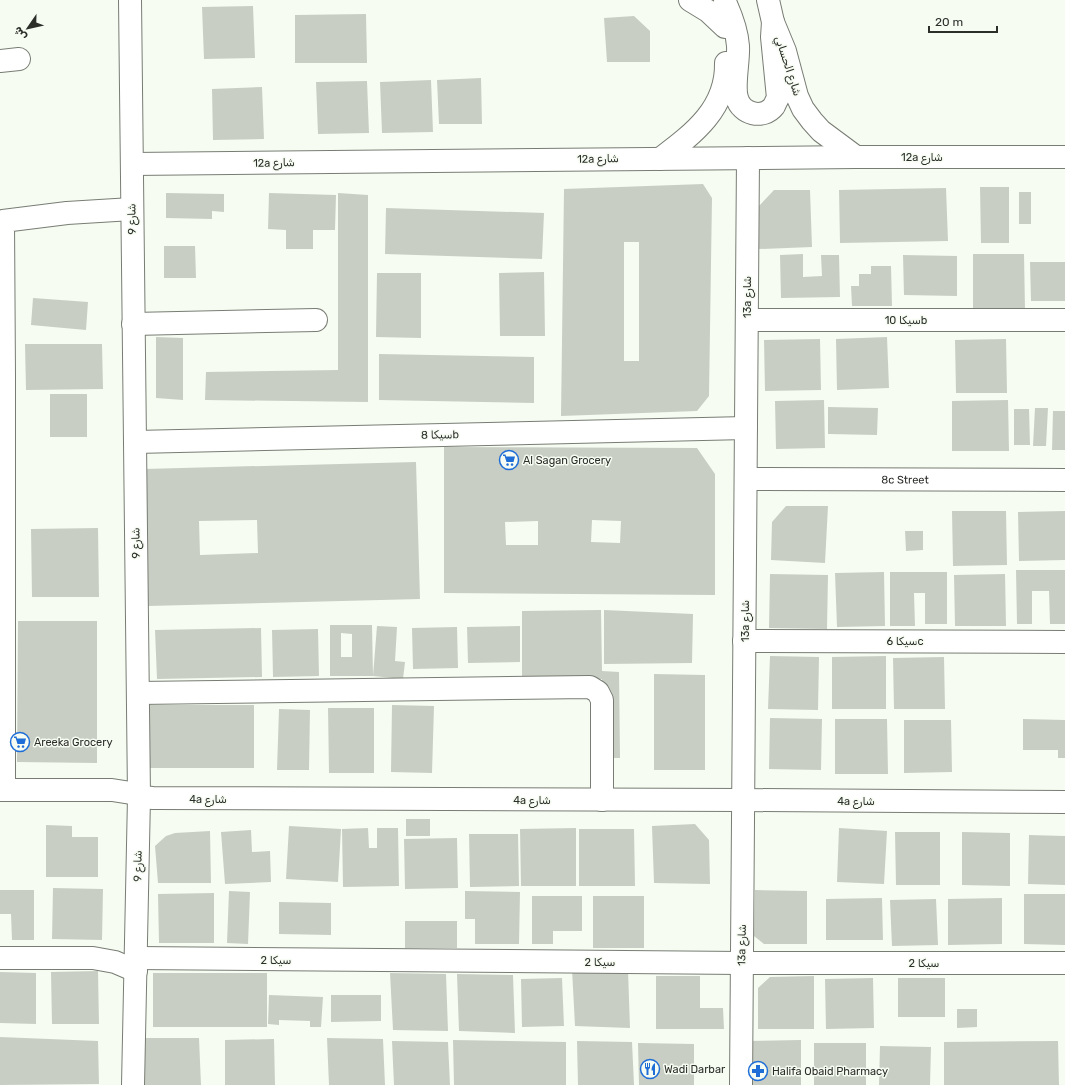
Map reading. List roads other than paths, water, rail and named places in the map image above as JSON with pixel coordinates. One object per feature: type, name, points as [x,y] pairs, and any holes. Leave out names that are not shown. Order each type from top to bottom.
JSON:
[{"type":"street","name":"شارع 9","points":[[130,0],[139,797],[133,1085]]},
{"type":"street","points":[[690,0],[708,11],[725,27]]},
{"type":"street","name":"شارع الحسابي","points":[[768,0],[773,22],[785,51],[797,96],[803,109],[821,131],[856,157]]},
{"type":"street","points":[[660,159],[689,137],[703,124],[714,108],[722,90],[726,70],[725,1]]},
{"type":"street","points":[[725,1],[731,15],[738,46],[737,98],[740,106],[748,112],[757,114],[766,112],[774,106],[778,98],[772,36],[773,22]]},
{"type":"street","name":"12a شارع","points":[[132,164],[856,157],[1065,157]]},
{"type":"street","name":"13a شارع","points":[[741,1085],[748,158]]},
{"type":"street","points":[[2,790],[2,221],[67,213],[132,209]]},
{"type":"street","points":[[134,324],[316,320]]},
{"type":"street","name":"سيكا 10b","points":[[747,320],[1065,320]]},
{"type":"street","name":"سيكا 8b","points":[[135,442],[746,428]]},
{"type":"street","name":"8c Street","points":[[746,479],[1065,480]]},
{"type":"street","name":"سيكا 6c","points":[[744,641],[1065,642]]},
{"type":"street","points":[[138,694],[590,687],[598,692],[602,700],[602,800]]},
{"type":"street","name":"4a شارع","points":[[2,790],[112,790],[126,792],[139,797],[153,798],[1065,802]]},
{"type":"street","name":"سيكا 2","points":[[0,958],[93,958],[136,965],[1065,963]]},
{"type":"place","name":"Al Sagan Grocery","points":[[509,460]]},
{"type":"place","name":"Areeka Grocery","points":[[20,742]]},
{"type":"place","name":"Wadi Darbar","points":[[650,1069]]},
{"type":"place","name":"Halifa Obaid Pharmacy","points":[[758,1071]]}]
